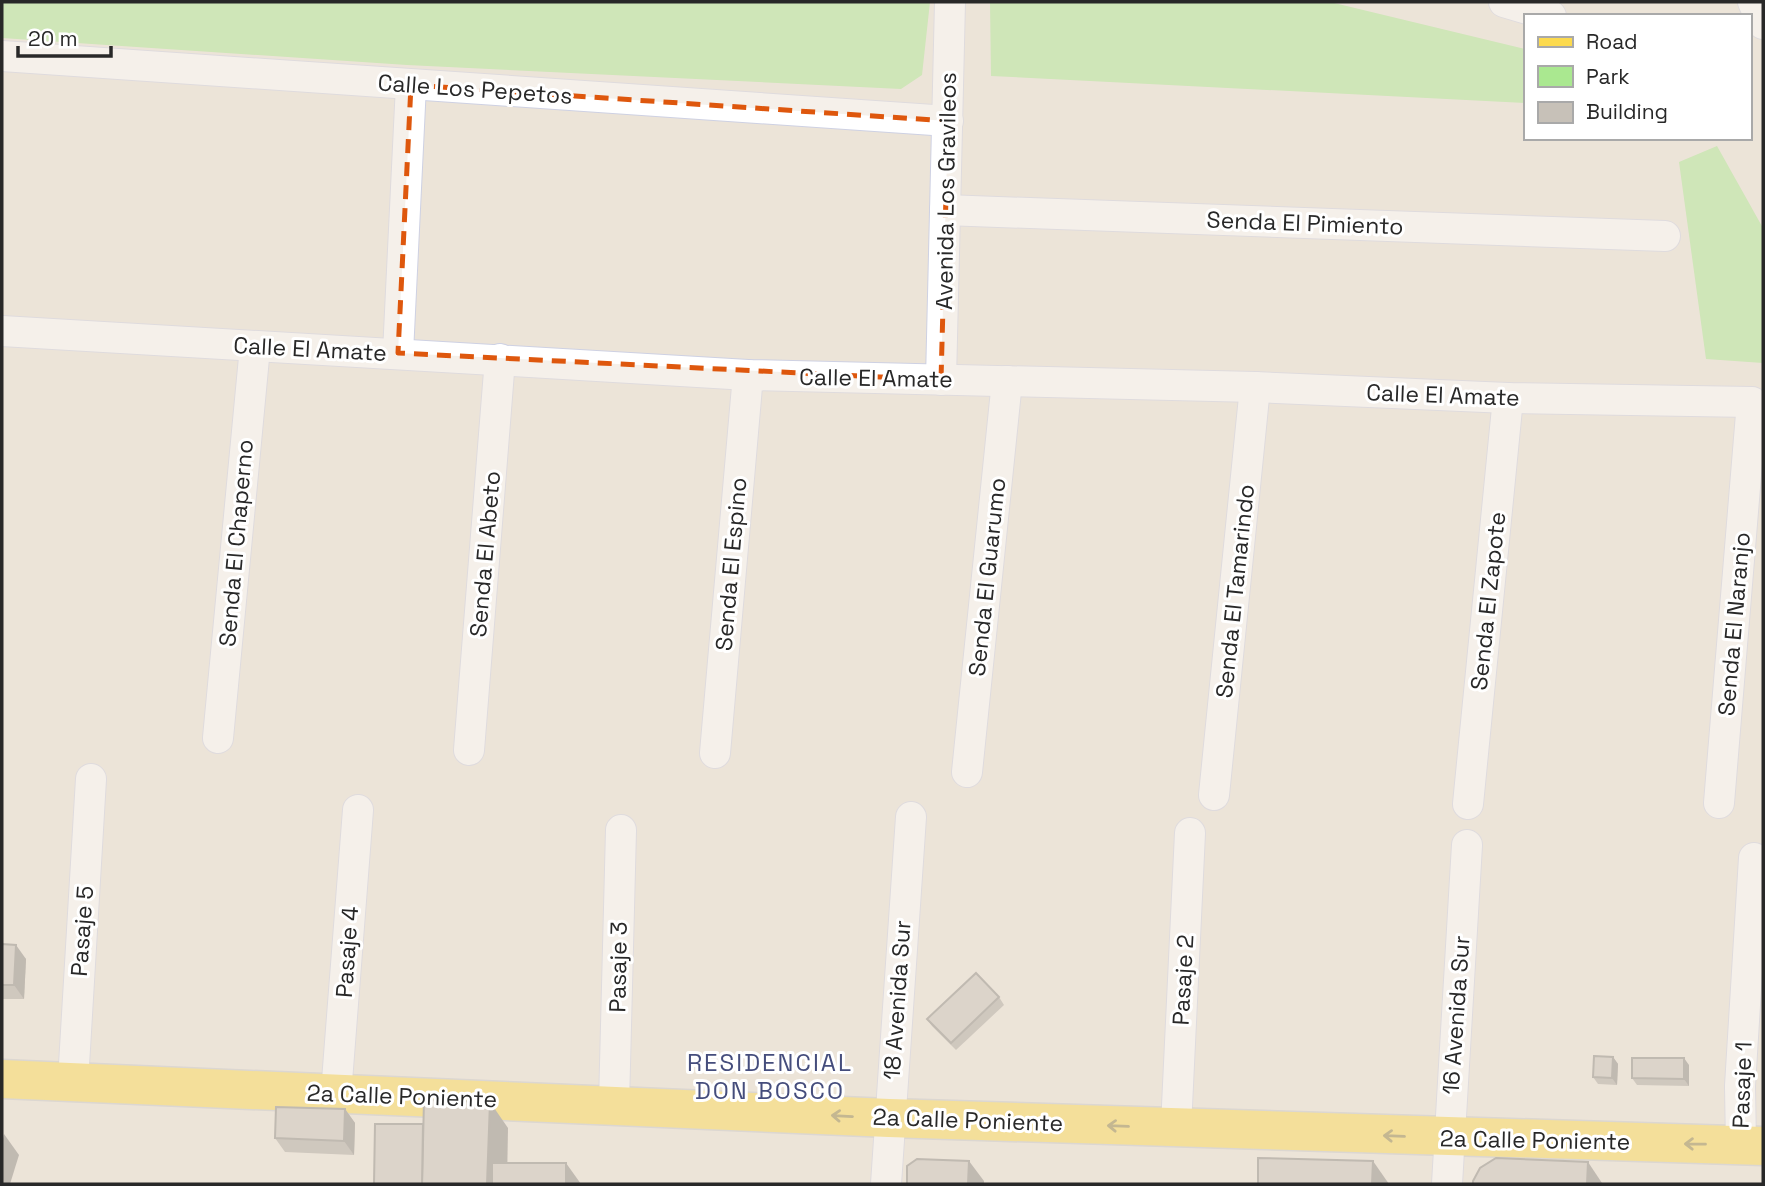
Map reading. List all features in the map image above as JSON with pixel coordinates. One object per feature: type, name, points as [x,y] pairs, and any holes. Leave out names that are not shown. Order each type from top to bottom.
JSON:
[{"type":"main road","name":"2a Calle Poniente","points":[[3,1080],[614,1104],[889,1118],[1752,1146]]},
{"type":"street","name":"Avenida Los Gravileos","points":[[941,380],[950,2]]},
{"type":"street","points":[[1504,2],[1543,14]]},
{"type":"street","points":[[1753,2],[1763,24]]},
{"type":"street","name":"Calle Los Pepetos","points":[[2,57],[947,121]]},
{"type":"street","points":[[398,353],[411,85]]},
{"type":"street","name":"Senda El Pimiento","points":[[945,209],[1665,236]]},
{"type":"street","name":"Calle El Amate","points":[[2,334],[398,353],[747,374],[1255,387],[1508,398],[1752,402]]},
{"type":"street","name":"Senda El Chaperno","points":[[218,738],[255,347]]},
{"type":"street","name":"Senda El Abeto","points":[[469,750],[500,359]]},
{"type":"street","name":"Senda El Espino","points":[[715,753],[747,374]]},
{"type":"street","name":"Senda El Guarumo","points":[[967,772],[1007,381]]},
{"type":"street","name":"Senda El Tamarindo","points":[[1214,795],[1255,387]]},
{"type":"street","name":"Senda El Zapote","points":[[1468,804],[1508,398]]},
{"type":"street","name":"Senda El Naranjo","points":[[1719,803],[1752,402]]},
{"type":"street","name":"Pasaje 5","points":[[73,1082],[91,779]]},
{"type":"street","name":"Pasaje 4","points":[[336,1094],[358,810]]},
{"type":"street","name":"18 Avenida Sur","points":[[886,1184],[911,817]]},
{"type":"street","name":"Pasaje 3","points":[[614,1104],[621,830]]},
{"type":"street","name":"Pasaje 2","points":[[1176,1128],[1190,833]]},
{"type":"street","name":"16 Avenida Sur","points":[[1447,1184],[1467,845]]},
{"type":"street","name":"Pasaje 1","points":[[1752,1146],[1740,1086],[1754,858]]},
{"type":"highlighted area","points":[[411,85],[948,121],[941,380],[398,353]]},
{"type":"green space","points":[[2,2],[930,2],[922,75],[901,89],[407,65],[2,38]]},
{"type":"green space","points":[[990,2],[1330,2],[1524,49],[1524,103],[991,76]]},
{"type":"green space","points":[[1717,146],[1763,228],[1763,363],[1706,359],[1679,162]]},
{"type":"building","points":[[2,944],[16,945],[14,985],[2,985]]},
{"type":"building","points":[[976,973],[999,997],[951,1043],[927,1019]]},
{"type":"building","points":[[1594,1056],[1613,1057],[1612,1078],[1593,1077]]},
{"type":"building","points":[[1632,1058],[1684,1058],[1684,1079],[1632,1078]]},
{"type":"building","points":[[424,1100],[490,1102],[487,1184],[422,1184]]},
{"type":"building","points":[[276,1107],[345,1109],[344,1141],[275,1138]]},
{"type":"building","points":[[375,1124],[423,1124],[422,1184],[374,1184]]},
{"type":"building","points":[[1258,1158],[1373,1161],[1372,1184],[1258,1184]]},
{"type":"building","points":[[1496,1158],[1588,1162],[1587,1184],[1473,1184],[1480,1168]]},
{"type":"building","points":[[917,1159],[969,1161],[968,1184],[907,1184],[907,1166]]},
{"type":"building","points":[[492,1163],[566,1163],[566,1184],[492,1184]]},
{"type":"district","name":"RESIDENCIAL DON BOSCO","points":[[770,1077]]}]
